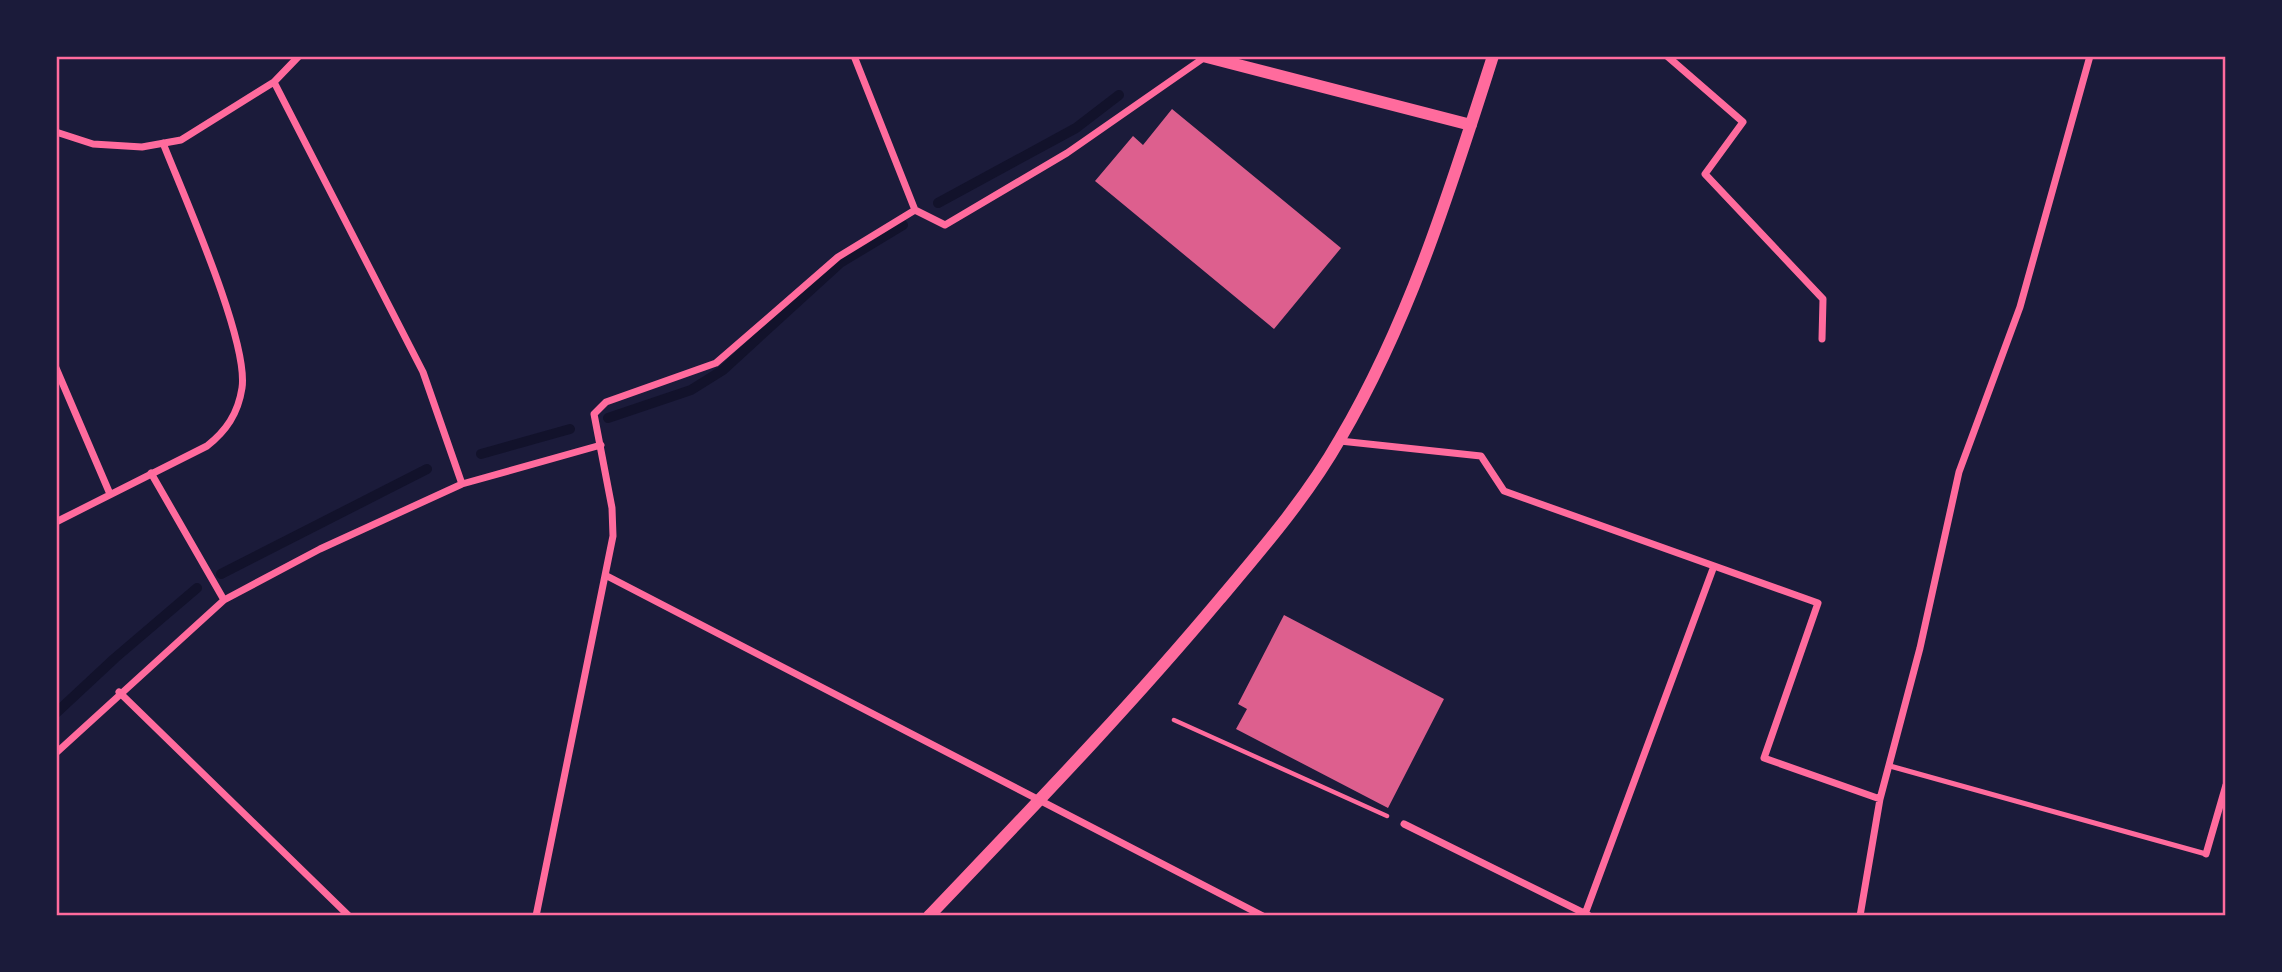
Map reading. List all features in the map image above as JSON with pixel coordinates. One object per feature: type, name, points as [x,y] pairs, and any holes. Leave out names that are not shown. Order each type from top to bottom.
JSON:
[{"type":"street","points":[[56,132],[93,144],[142,147],[181,140],[274,82],[299,56]]},
{"type":"street","points":[[854,56],[915,210],[945,225],[1067,153],[1204,56],[1471,125]]},
{"type":"street","points":[[929,916],[1123,714],[1272,537],[1340,441],[1390,344],[1433,237],[1493,56]]},
{"type":"street","points":[[1667,56],[1743,122],[1704,174],[1823,299],[1822,339]]},
{"type":"street","points":[[1860,916],[1880,799],[1959,472],[2020,307],[2090,56]]},
{"type":"street","points":[[274,82],[423,372],[462,484]]},
{"type":"street","points":[[56,522],[207,446],[226,432],[242,387],[237,346],[218,286],[163,144]]},
{"type":"street","points":[[536,916],[613,536],[612,508],[594,414],[606,402],[716,363],[838,257],[915,210]]},
{"type":"street","points":[[56,368],[110,494]]},
{"type":"street","points":[[1340,441],[1481,456],[1504,491],[1818,603],[1764,758],[1880,799]]},
{"type":"street","points":[[56,753],[119,692],[224,600],[320,550],[462,484],[601,445]]},
{"type":"street","points":[[151,473],[224,600]]},
{"type":"street","points":[[1404,824],[1588,915],[1714,566]]},
{"type":"street","points":[[607,576],[1263,916]]},
{"type":"street","points":[[119,692],[349,916]]},
{"type":"street","points":[[2206,854],[2226,785]]},
{"type":"lane","points":[[1890,766],[2206,854]]},
{"type":"path","points":[[1174,720],[1404,824]]},
{"type":"building","points":[[1172,109],[1341,248],[1274,329],[1095,181],[1133,136],[1143,145]]},
{"type":"building","points":[[1284,615],[1444,699],[1388,808],[1236,729],[1247,709],[1238,704]]},
{"type":"waterway","points":[[938,203],[1076,128],[1119,95]]},
{"type":"waterway","points":[[608,418],[691,390],[723,370],[840,263],[903,225]]},
{"type":"waterway","points":[[481,454],[570,429]]},
{"type":"waterway","points":[[221,574],[427,469]]},
{"type":"waterway","points":[[56,713],[197,588]]}]
